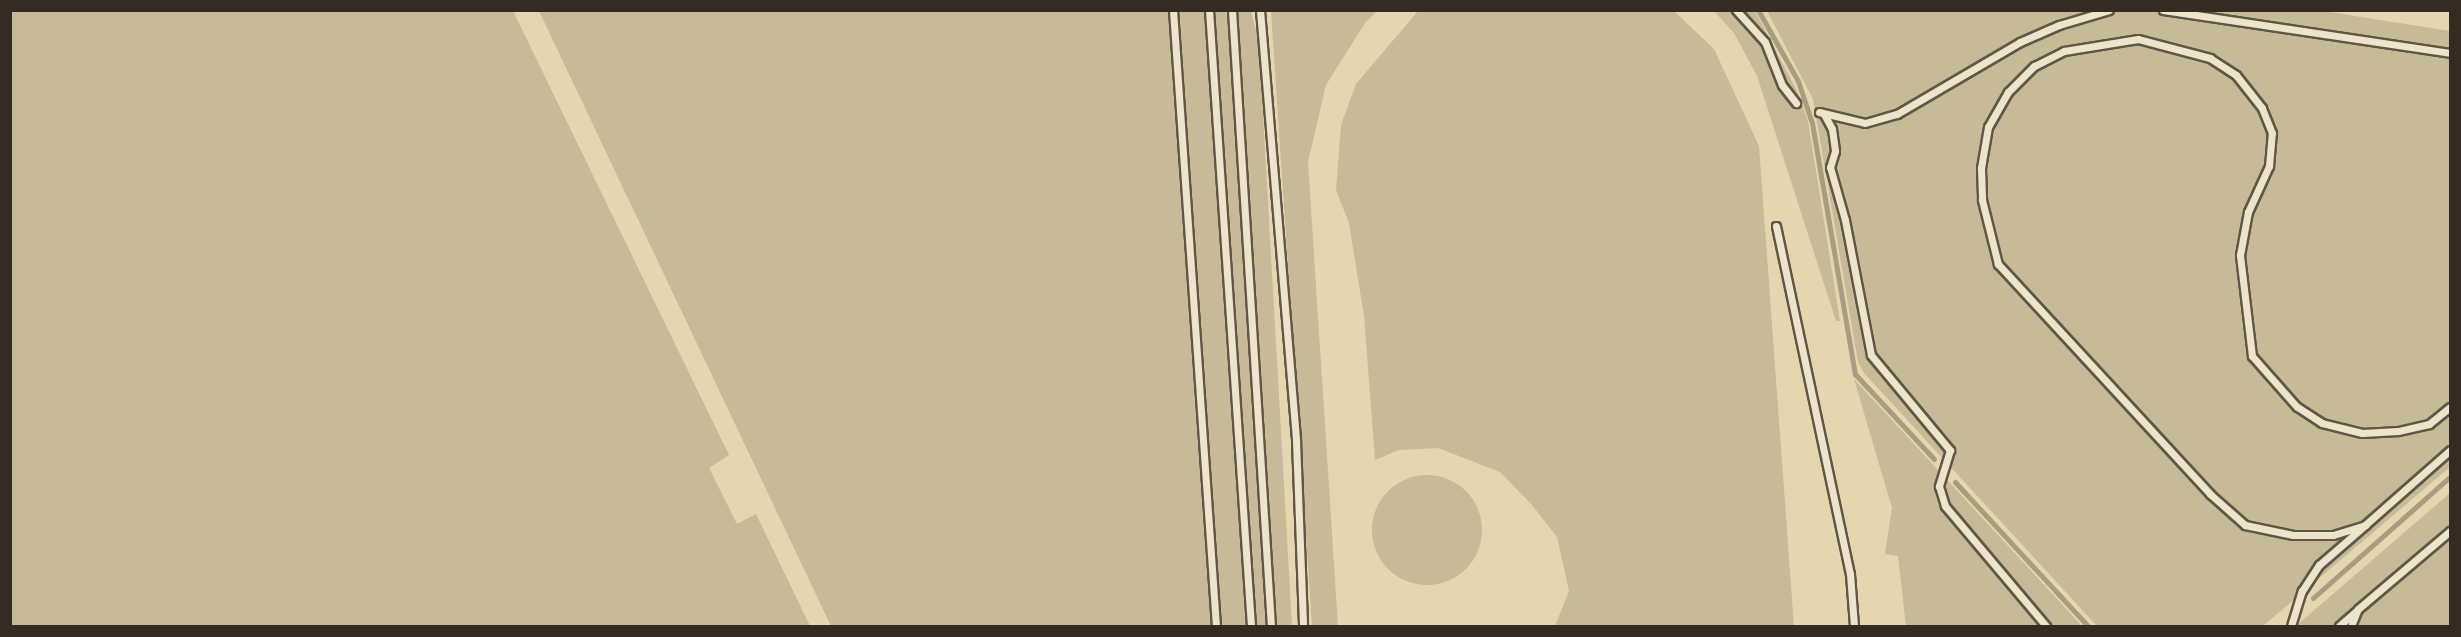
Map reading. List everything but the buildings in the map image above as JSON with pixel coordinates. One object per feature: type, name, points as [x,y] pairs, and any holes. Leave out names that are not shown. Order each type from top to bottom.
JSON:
[{"type":"lane","points":[[1173,10],[1216,627]]},
{"type":"lane","points":[[1209,10],[1251,627]]},
{"type":"lane","points":[[1232,10],[1271,627]]},
{"type":"lane","points":[[1260,10],[1296,441],[1303,627]]},
{"type":"lane","points":[[1736,10],[1765,42],[1782,85],[1796,103]]},
{"type":"lane","points":[[2046,627],[1945,506],[1939,486],[1950,450],[1871,355],[1845,220],[1830,167],[1835,151],[1832,129],[1821,113],[1865,123],[1897,114],[2020,42],[2059,25],[2109,10]]},
{"type":"lane","points":[[2163,10],[2451,53]]},
{"type":"lane","points":[[2365,525],[2333,535],[2293,535],[2246,525],[2210,494],[2010,279],[1996,254],[1982,200],[1981,168],[1988,127],[2008,92],[2034,66],[2064,51],[2138,39],[2210,58],[2236,75],[2262,108],[2272,133],[2269,166],[2248,212],[2241,255],[2252,356],[2297,408],[2322,423],[2362,433],[2398,431],[2429,424],[2451,407]]},
{"type":"lane","points":[[1776,226],[1850,574],[1854,627]]},
{"type":"lane","points":[[2291,627],[2302,591],[2319,565],[2451,450]]},
{"type":"lane","points":[[2339,627],[2451,531]]},
{"type":"lane","points":[[2351,627],[2358,609]]},
{"type":"shaded area","points":[[1673,10],[1714,49],[1759,146],[1794,626],[1555,626],[1569,591],[1557,537],[1532,505],[1500,472],[1438,448],[1399,450],[1375,460],[1364,316],[1349,223],[1336,190],[1341,125],[1356,84],[1418,11]]},
{"type":"shaded area","points":[[2317,10],[2450,31],[2450,467],[2263,626],[2097,626],[1864,373],[1858,362],[1813,99],[1767,11]]},
{"type":"shaded area","points":[[10,11],[513,11],[729,455],[709,468],[737,524],[756,514],[810,626],[11,626]]},
{"type":"shaded area","points":[[539,11],[1251,11],[1259,43],[1292,626],[831,626]]},
{"type":"shaded area","points":[[1271,11],[1377,11],[1365,23],[1326,85],[1308,162],[1338,626],[1312,626]]},
{"type":"shaded area","points":[[1714,11],[1755,11],[1798,93],[1808,121],[1840,321],[1836,321],[1757,76],[1734,33]]},
{"type":"shaded area","points":[[1854,379],[2082,626],[1906,626],[1898,556],[1885,554],[1892,508]]},
{"type":"shaded area","points":[[1427,475],[1448,479],[1466,491],[1478,509],[1482,530],[1478,551],[1466,569],[1448,581],[1427,585],[1406,581],[1388,569],[1376,551],[1372,530],[1376,509],[1388,491],[1406,479]]},
{"type":"shaded area","points":[[2450,493],[2450,626],[2296,626]]},
{"type":"waterway","points":[[1758,10],[1798,81],[1812,123],[1855,374],[1934,459]]},
{"type":"waterway","points":[[2313,598],[2450,477]]},
{"type":"waterway","points":[[1955,482],[2088,626]]}]
